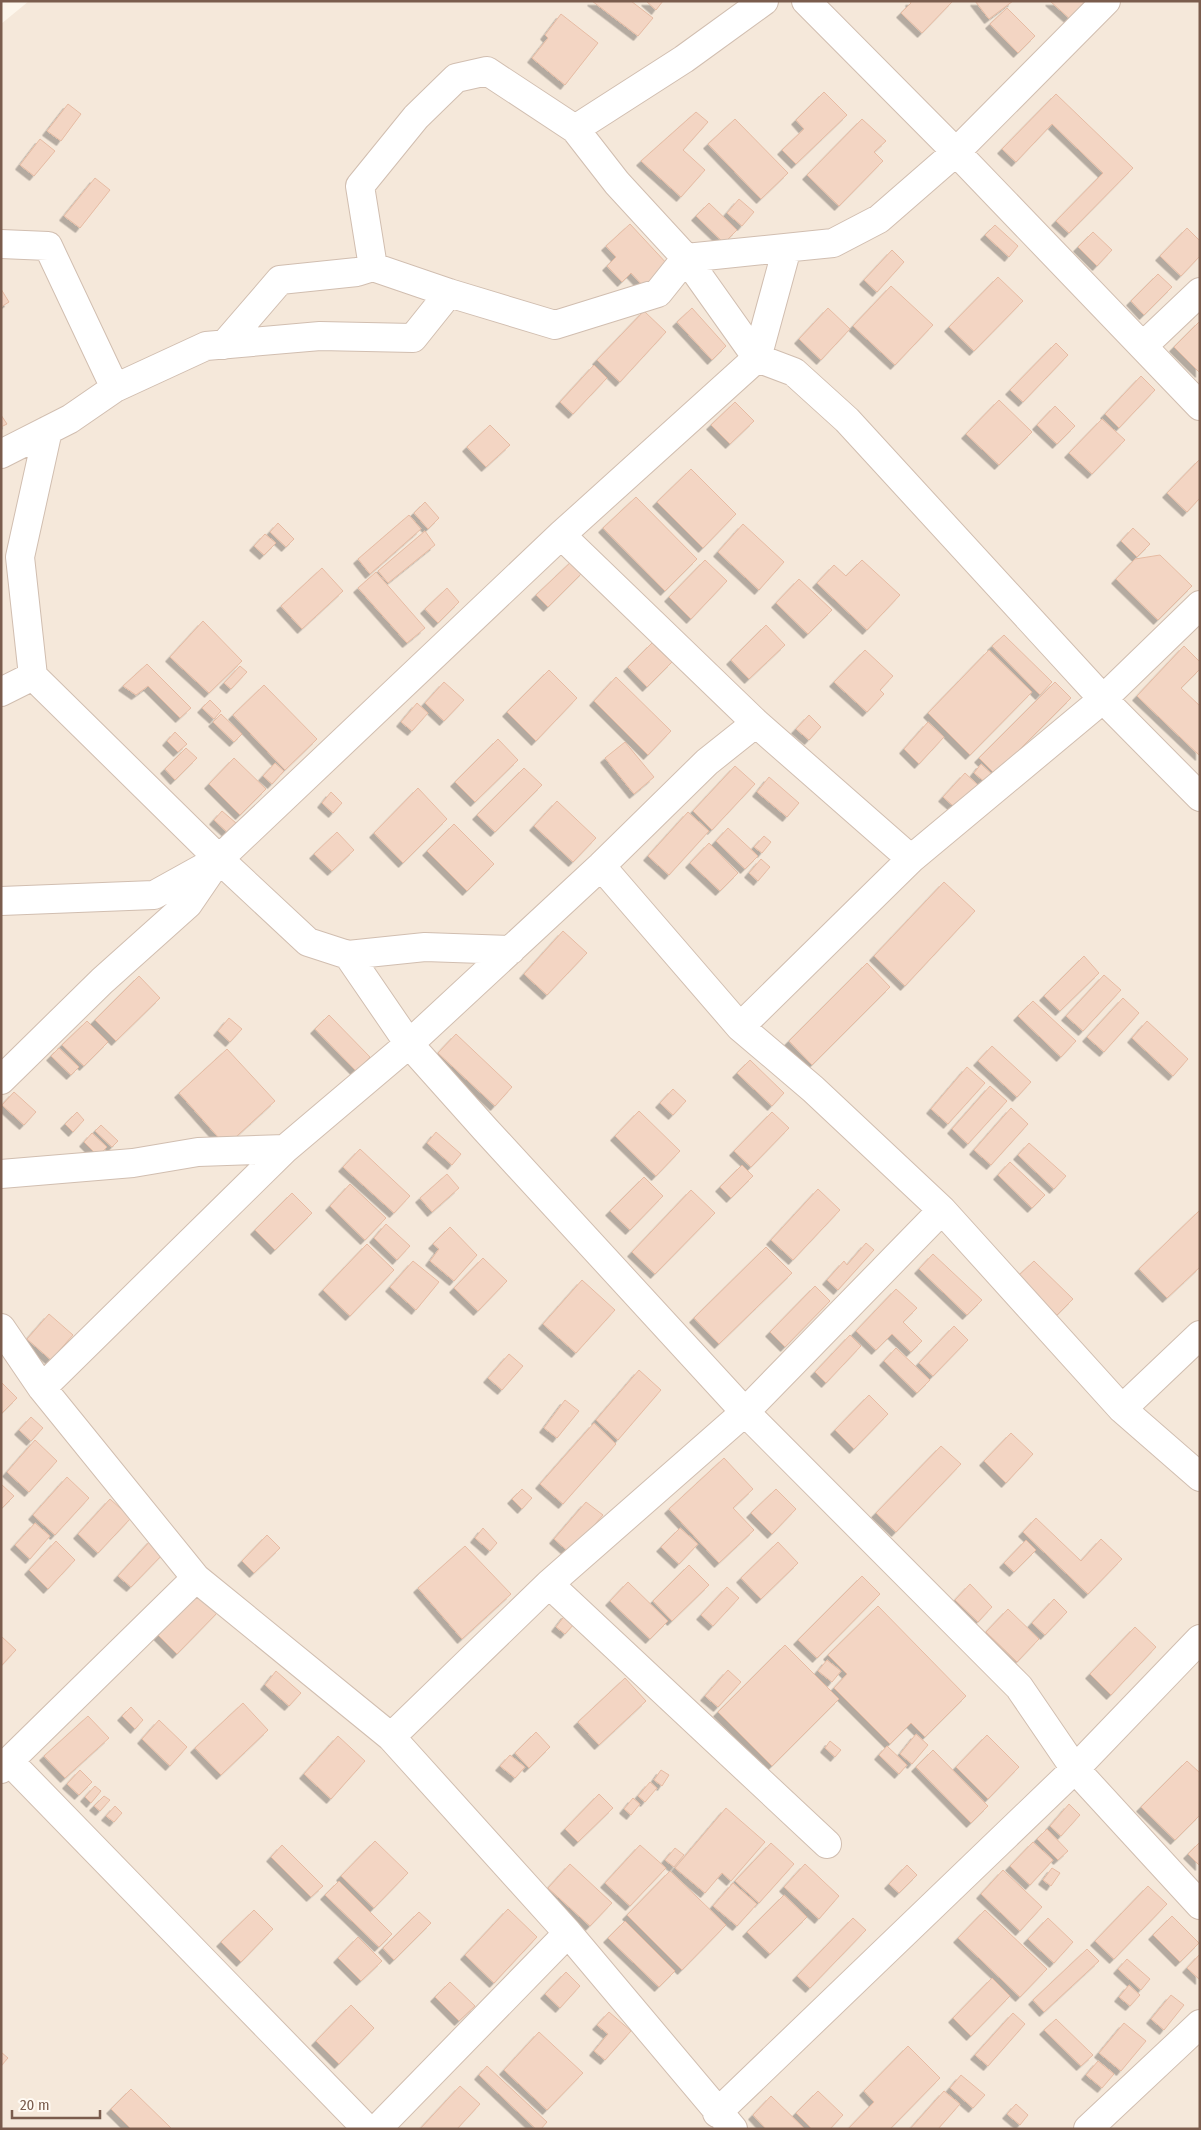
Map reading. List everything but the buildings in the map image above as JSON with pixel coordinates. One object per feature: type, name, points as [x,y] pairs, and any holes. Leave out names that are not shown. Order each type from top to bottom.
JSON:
[{"type":"street","points":[[575,129],[684,59],[764,1]]},
{"type":"street","points":[[806,1],[956,152],[1200,406]]},
{"type":"street","points":[[224,345],[280,280],[357,272],[373,268],[555,325],[658,293],[686,258],[833,243],[879,218],[956,152],[1106,1]]},
{"type":"street","points":[[373,268],[360,186],[416,117],[456,78],[487,71],[575,129],[617,183],[686,258],[757,358],[794,372],[847,420],[1103,699],[1200,797]]},
{"type":"street","points":[[1,244],[48,246],[115,388]]},
{"type":"street","points":[[1,1080],[102,981],[188,904],[219,859],[561,535],[757,358],[787,248]]},
{"type":"street","points":[[1143,346],[1200,292]]},
{"type":"street","points":[[1,454],[70,419],[115,388],[206,346],[320,336],[413,338],[449,293]]},
{"type":"street","points":[[48,430],[20,557],[33,676],[219,859],[308,942],[348,954],[425,947],[511,950]]},
{"type":"street","points":[[561,535],[756,723],[911,859]]},
{"type":"street","points":[[740,1027],[911,859],[1103,699],[1200,605]]},
{"type":"street","points":[[1,692],[33,676]]},
{"type":"street","points":[[42,1388],[285,1148],[409,1044],[601,866],[706,762],[756,723]]},
{"type":"street","points":[[1,901],[154,895],[219,859]]},
{"type":"street","points":[[601,866],[740,1027],[813,1089],[942,1210],[1122,1409],[1200,1477]]},
{"type":"street","points":[[348,954],[409,1044],[745,1412],[1019,1687],[1076,1769],[1200,1906]]},
{"type":"street","points":[[1,1174],[133,1163],[198,1152],[285,1148]]},
{"type":"street","points":[[391,1737],[549,1584],[745,1412],[942,1210]]},
{"type":"street","points":[[1,1328],[42,1388],[196,1578],[391,1737],[568,1934],[725,2121],[1076,1769],[1200,1639]]},
{"type":"street","points":[[1122,1409],[1200,1336]]},
{"type":"street","points":[[196,1578],[6,1766],[367,2129]]},
{"type":"street","points":[[549,1584],[827,1844]]},
{"type":"street","points":[[376,2129],[568,1934]]},
{"type":"street","points":[[1088,2129],[1200,2024]]},
{"type":"shaded area","points":[[29,1],[1200,1],[1200,2129],[1,2129],[1,24]]}]
